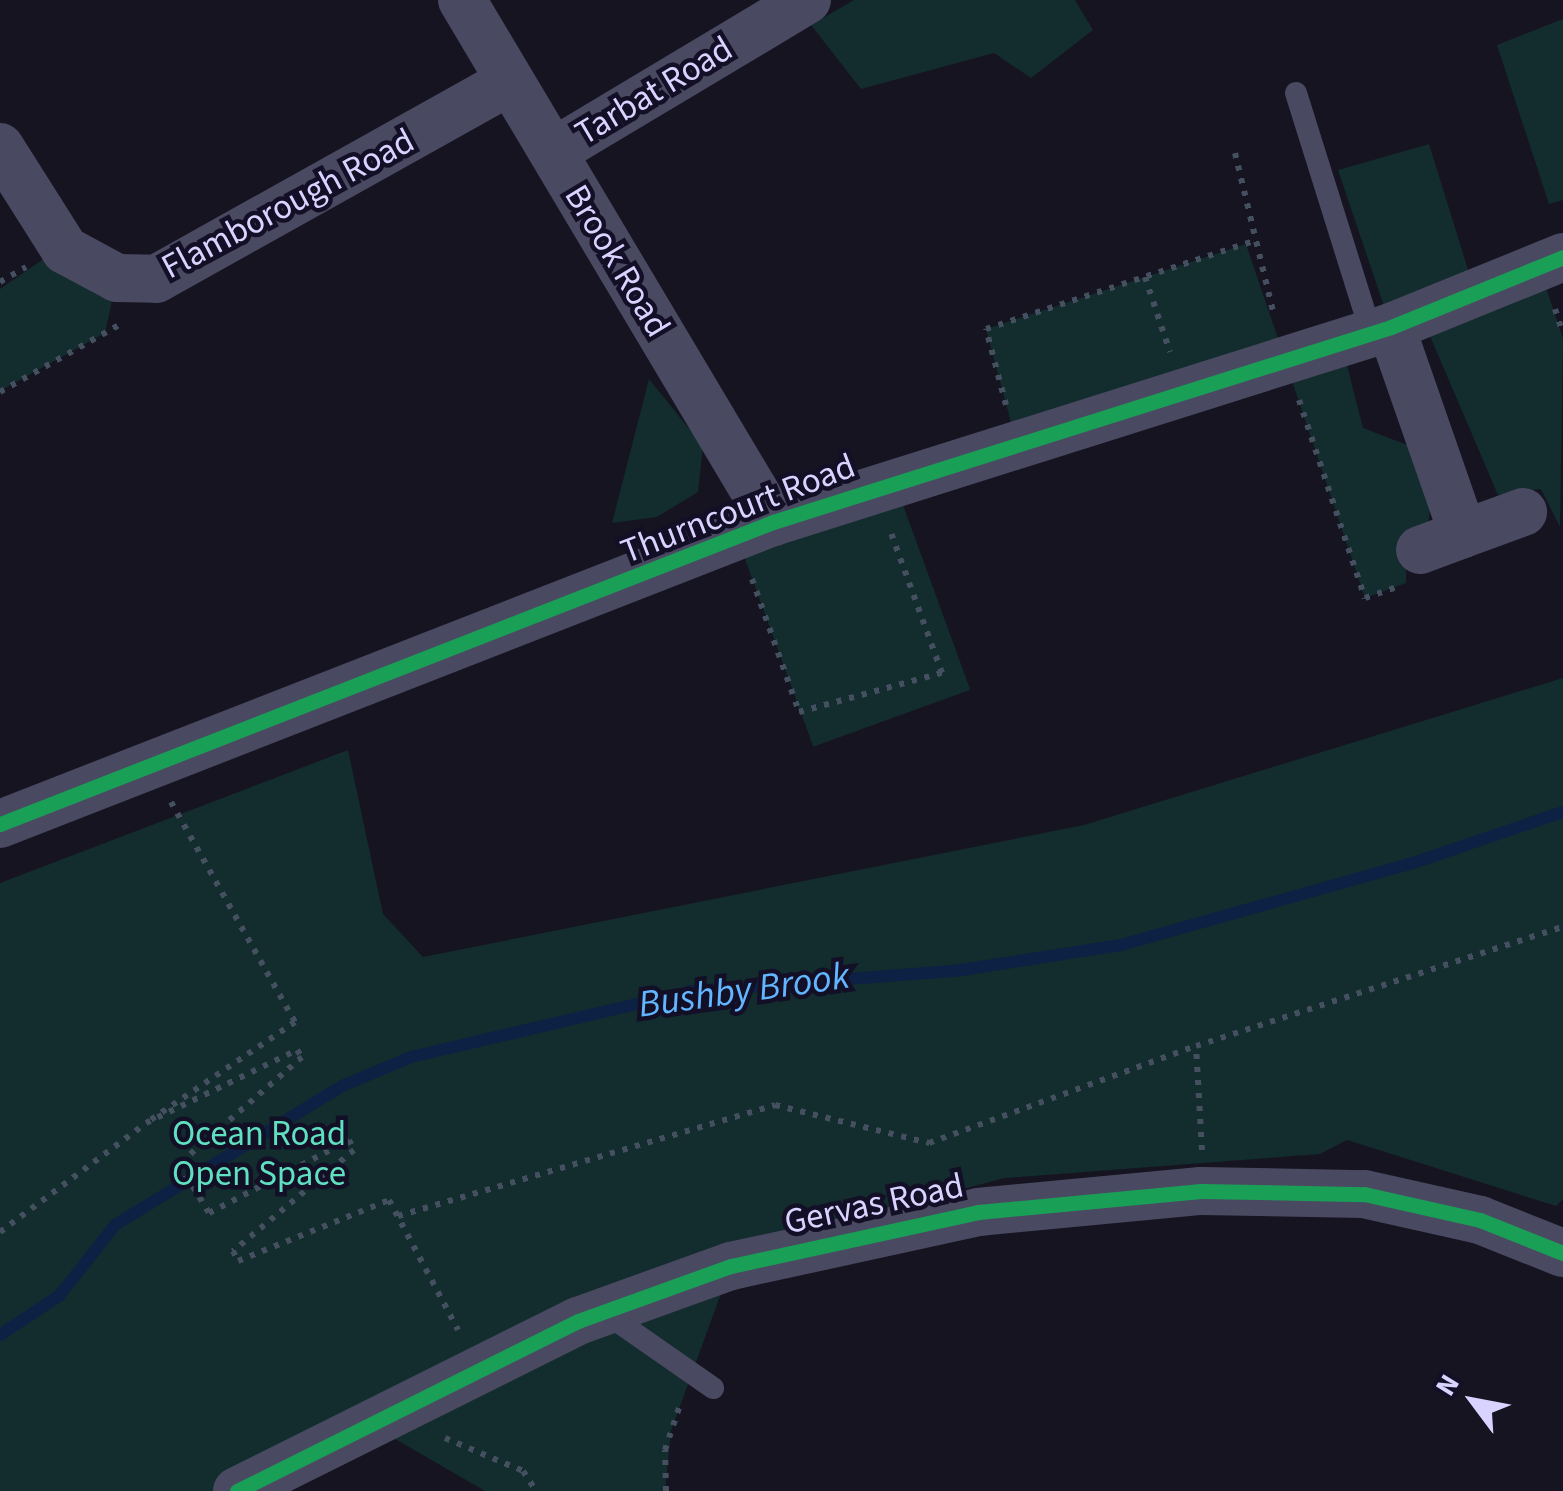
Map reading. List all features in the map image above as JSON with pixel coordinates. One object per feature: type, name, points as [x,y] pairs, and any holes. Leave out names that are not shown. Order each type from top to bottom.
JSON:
[{"type":"street","name":"Brook Road","points":[[462,0],[553,152],[755,531]]},
{"type":"street","name":"Tarbat Road","points":[[553,152],[807,0]]},
{"type":"street","name":"Flamborough Road","points":[[0,146],[65,250],[98,272],[130,280],[176,273],[508,82]]},
{"type":"street","name":"Thurncourt Road","points":[[0,824],[755,531],[875,489],[1381,330],[1563,257]]},
{"type":"street","points":[[1381,330],[1442,542],[1523,512]]},
{"type":"street","name":"Gervas Road","points":[[237,1491],[386,1412],[604,1312],[730,1266],[941,1220],[1201,1191],[1364,1194],[1423,1204],[1563,1252]]},
{"type":"lane","points":[[1296,93],[1381,330]]},
{"type":"lane","points":[[604,1312],[713,1388]]},
{"type":"path","points":[[1235,153],[1285,360]]},
{"type":"path","points":[[1016,445],[986,329],[1251,242]]},
{"type":"path","points":[[1145,277],[1184,392]]},
{"type":"path","points":[[0,392],[124,326],[130,280]]},
{"type":"path","points":[[755,531],[799,712],[942,672],[875,489]]},
{"type":"path","points":[[0,1232],[146,1123],[295,1022],[151,766]]},
{"type":"path","points":[[398,1216],[775,1105],[929,1144],[1196,1046],[1563,926]]},
{"type":"path","points":[[1196,1046],[1201,1191]]},
{"type":"path","points":[[146,1123],[297,1050],[302,1057],[179,1164],[209,1213],[350,1140],[354,1150],[234,1251],[238,1261],[389,1200],[467,1346]]},
{"type":"path","points":[[386,1412],[522,1471],[536,1491]]},
{"type":"green space","points":[[854,0],[1075,0],[1093,30],[1031,78],[994,53],[861,89],[811,25]]},
{"type":"green space","points":[[1563,19],[1563,200],[1549,204],[1497,45]]},
{"type":"green space","points":[[1429,144],[1475,292],[1539,266],[1563,339],[1560,527],[1541,489],[1498,495],[1421,315],[1391,327],[1338,170]]},
{"type":"green space","points":[[1246,244],[1285,359],[1341,342],[1363,428],[1436,456],[1427,535],[1406,554],[1406,583],[1365,598],[1285,360],[1017,445],[986,329]]},
{"type":"green space","points":[[55,251],[117,278],[105,333],[0,391],[0,289]]},
{"type":"green space","points":[[649,379],[703,446],[698,492],[657,517],[612,523]]},
{"type":"green space","points":[[895,483],[970,690],[813,747],[738,540]]},
{"type":"green space","name":"Ocean Road Open Space","points":[[1563,678],[1563,1199],[1556,1206],[1347,1140],[1320,1154],[1005,1178],[726,1251],[731,1266],[671,1431],[665,1491],[485,1491],[390,1436],[279,1491],[0,1491],[0,883],[348,750],[383,914],[423,957],[1084,825]]},
{"type":"waterway","name":"Bushby Brook","points":[[0,1335],[59,1296],[115,1225],[342,1086],[411,1057],[693,991],[955,971],[1121,945],[1413,863],[1563,812]]},
{"type":"cycle path","points":[[0,824],[773,522],[1391,327],[1563,257]]},
{"type":"cycle path","points":[[237,1491],[578,1321],[731,1266],[978,1212],[1201,1191],[1364,1194],[1480,1220],[1563,1253]]}]
